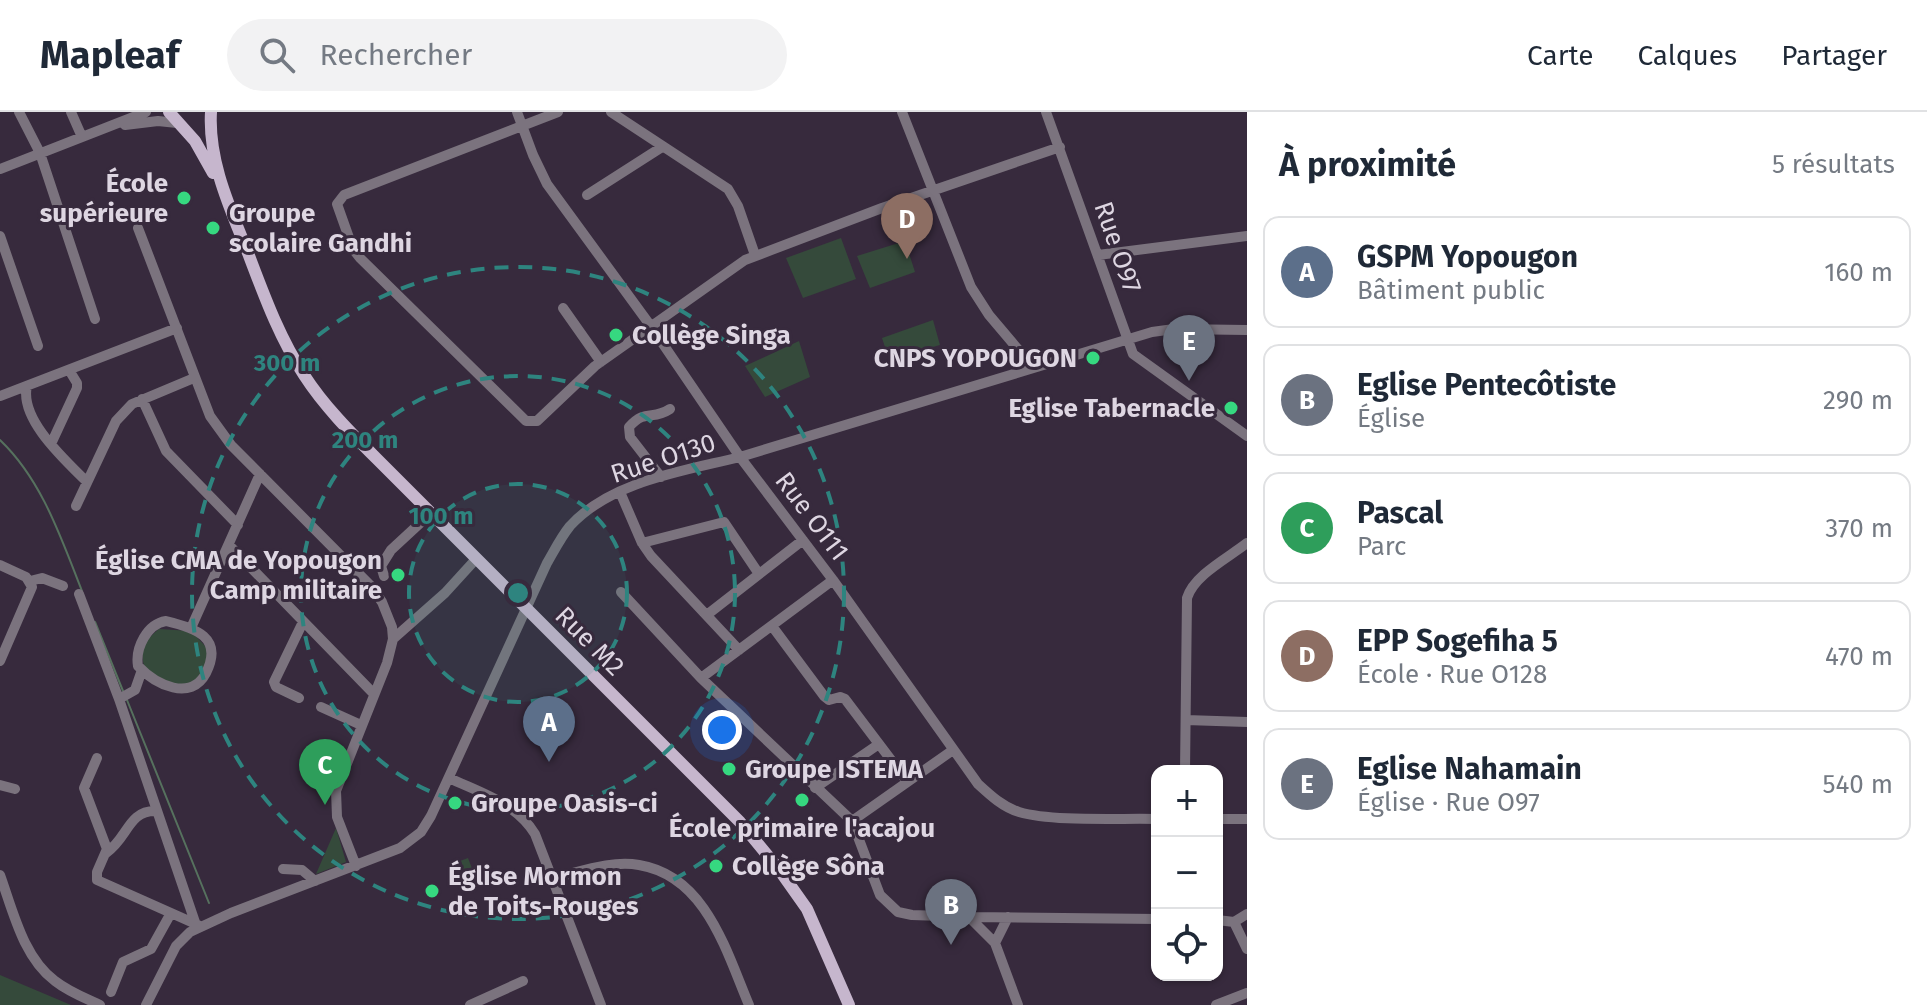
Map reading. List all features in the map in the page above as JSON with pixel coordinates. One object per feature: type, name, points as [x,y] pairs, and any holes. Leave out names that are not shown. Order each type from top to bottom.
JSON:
[{"type":"main road","points":[[176,120],[196,127],[211,112]]},
{"type":"main road","points":[[211,112],[211,140],[223,191]]},
{"type":"main road","points":[[176,120],[195,141],[223,191]]},
{"type":"main road","name":"Rue M2","points":[[223,191],[272,315],[304,377],[333,414],[763,847],[807,909],[849,1005]]},
{"type":"street","points":[[19,112],[40,153],[95,319]]},
{"type":"street","points":[[71,112],[82,137]]},
{"type":"street","name":"Rue O111","points":[[517,112],[547,184],[650,325],[740,457],[833,580],[978,784],[997,801],[1018,812],[1041,816],[1151,819]]},
{"type":"street","points":[[558,112],[344,195],[337,204],[353,249],[360,258],[526,421],[537,421],[601,362],[650,325],[755,255],[934,189],[1060,147]]},
{"type":"street","points":[[611,112],[728,189],[738,206],[755,255]]},
{"type":"street","points":[[902,112],[971,287],[980,303],[1033,367]]},
{"type":"street","name":"Rue O97","points":[[1046,112],[1130,349],[1137,359],[1247,436]]},
{"type":"street","points":[[0,169],[137,114]]},
{"type":"street","points":[[107,128],[176,120]]},
{"type":"street","points":[[587,195],[662,147]]},
{"type":"street","points":[[138,228],[194,378],[216,427],[370,585],[387,613],[393,639],[387,663],[336,791],[337,817],[356,866]]},
{"type":"street","points":[[0,236],[38,346]]},
{"type":"street","points":[[1098,255],[1247,236]]},
{"type":"street","points":[[563,308],[601,362]]},
{"type":"street","points":[[0,396],[177,328]]},
{"type":"street","name":"Rue O130","points":[[146,1005],[176,946],[198,924],[400,848],[421,832],[551,556],[570,527],[590,508],[620,492],[661,477],[740,457],[1127,339],[1174,329],[1247,330]]},
{"type":"street","points":[[51,444],[77,388],[69,370]]},
{"type":"street","points":[[76,506],[116,421],[132,404],[194,378]]},
{"type":"street","points":[[27,386],[24,396],[29,414],[51,444],[87,482]]},
{"type":"street","points":[[142,399],[166,451],[238,525]]},
{"type":"street","points":[[661,477],[630,437],[629,427],[646,414],[657,416],[670,409]]},
{"type":"street","points":[[191,628],[260,474]]},
{"type":"street","points":[[620,492],[642,543],[657,563],[739,650]]},
{"type":"street","points":[[384,576],[381,566],[391,550],[431,513]]},
{"type":"street","points":[[642,543],[724,522],[759,574]]},
{"type":"street","points":[[708,614],[803,540]]},
{"type":"street","points":[[1185,765],[1187,598],[1190,589],[1247,543]]},
{"type":"street","points":[[229,545],[374,694]]},
{"type":"street","points":[[393,639],[445,593],[476,559]]},
{"type":"street","points":[[0,565],[30,581],[42,578],[63,586]]},
{"type":"street","points":[[701,678],[833,580]]},
{"type":"street","points":[[0,661],[30,594],[30,581]]},
{"type":"street","points":[[621,592],[701,678],[852,821],[874,884],[887,905],[898,912],[969,917],[1151,919]]},
{"type":"street","points":[[79,594],[123,697],[155,811],[198,924]]},
{"type":"street","points":[[166,621],[191,628],[206,639],[213,654],[211,664],[198,685],[183,691],[142,670],[138,666],[137,655],[151,627],[166,621]]},
{"type":"street","points":[[299,698],[276,687],[274,682],[303,622]]},
{"type":"street","points":[[772,626],[824,696],[829,700],[845,699],[907,781]]},
{"type":"street","points":[[123,697],[135,690],[142,670]]},
{"type":"street","points":[[321,707],[361,725]]},
{"type":"street","points":[[1186,720],[1247,722]]},
{"type":"street","points":[[815,788],[879,744]]},
{"type":"street","points":[[852,821],[953,750]]},
{"type":"street","points":[[97,758],[84,788],[106,844],[106,853]]},
{"type":"street","points":[[449,778],[510,806],[526,819],[553,878],[601,1005]]},
{"type":"street","points":[[0,785],[15,789]]},
{"type":"street","points":[[155,811],[143,811],[134,818],[124,837],[106,853],[97,872],[97,880],[198,924]]},
{"type":"street","points":[[1223,819],[1247,819]]},
{"type":"street","points":[[553,878],[609,865],[639,865],[668,875],[693,893],[711,918],[749,1005]]},
{"type":"street","points":[[283,869],[302,870],[315,881]]},
{"type":"street","points":[[0,875],[20,931],[43,971],[70,991],[100,1005]]},
{"type":"street","points":[[111,992],[123,962],[151,949],[171,913]]},
{"type":"street","points":[[1223,921],[1234,922],[1247,914]]},
{"type":"street","points":[[969,917],[995,943],[1018,1005]]},
{"type":"street","points":[[995,943],[1008,917]]},
{"type":"street","points":[[1234,922],[1247,949]]},
{"type":"street","points":[[470,1005],[523,981]]},
{"type":"street","points":[[1216,1005],[1247,993]]},
{"type":"green space","points":[[841,238],[856,279],[803,298],[786,258]]},
{"type":"green space","points":[[905,241],[915,272],[870,288],[857,256]]},
{"type":"green space","points":[[933,320],[940,345],[889,359],[882,338]]},
{"type":"green space","points":[[799,341],[810,377],[765,397],[745,366]]},
{"type":"green space","points":[[159,629],[191,631],[208,649],[206,667],[195,682],[172,686],[145,669],[142,657],[144,647]]},
{"type":"green space","points":[[336,828],[346,862],[316,874]]},
{"type":"green space","points":[[468,858],[478,884],[463,890],[452,864]]},
{"type":"green space","points":[[0,975],[71,1005],[0,1005]]},
{"type":"waterway","points":[[0,440],[39,491],[82,591]]},
{"type":"waterway","points":[[95,622],[123,691]]},
{"type":"waterway","points":[[127,700],[209,903]]},
{"type":"place","name":"École supérieure","points":[[184,198]]},
{"type":"place","name":"Groupe scolaire Gandhi","points":[[213,228]]},
{"type":"place","name":"EPP Sogefiha 5","points":[[907,259]]},
{"type":"place","name":"Collège Singa","points":[[616,335]]},
{"type":"place","name":"CNPS YOPOUGON","points":[[1093,358]]},
{"type":"place","name":"Eglise Nahamain","points":[[1189,381]]},
{"type":"place","name":"Eglise Tabernacle","points":[[1231,408]]},
{"type":"place","name":"Église CMA de Yopougon Camp militaire","points":[[398,575]]},
{"type":"place","name":"GSPM Yopougon","points":[[549,762]]},
{"type":"place","name":"Groupe ISTEMA","points":[[729,769]]},
{"type":"place","name":"École primaire l'acajou","points":[[802,800]]},
{"type":"place","name":"Groupe Oasis-ci","points":[[455,803]]},
{"type":"place","name":"Pascal","points":[[325,805]]},
{"type":"place","name":"Collège Sôna","points":[[716,866]]},
{"type":"place","name":"Église Mormon de Toits-Rouges","points":[[432,891]]},
{"type":"place","name":"Eglise Pentecôtiste","points":[[951,945]]}]
